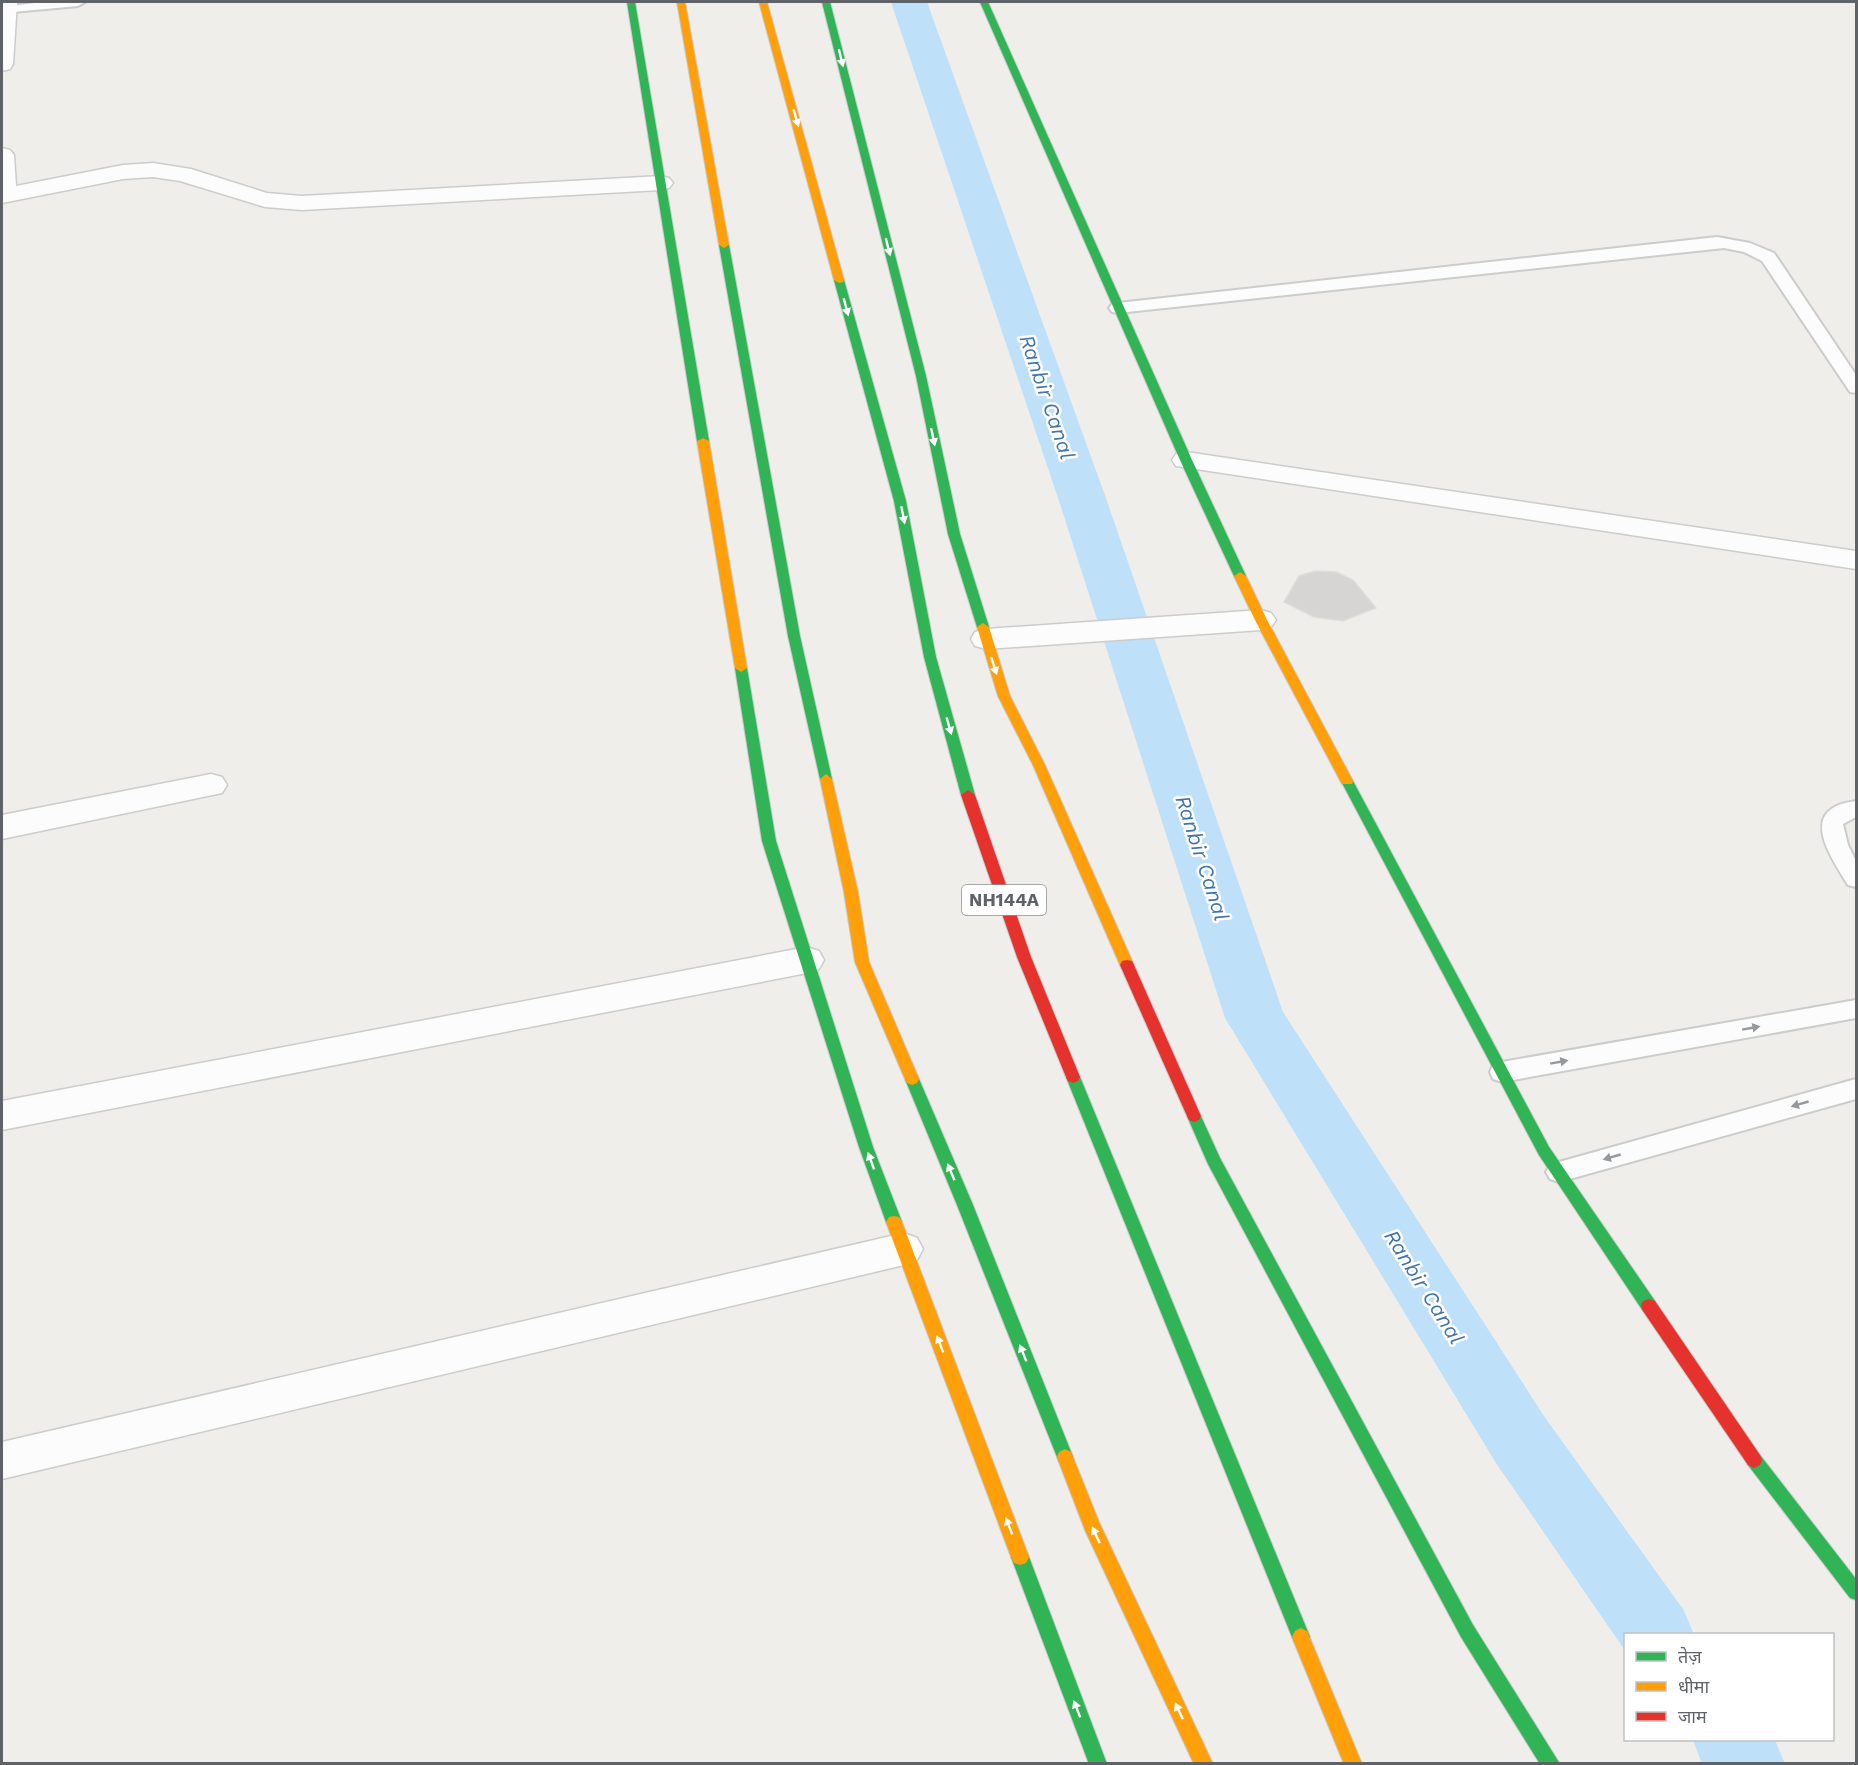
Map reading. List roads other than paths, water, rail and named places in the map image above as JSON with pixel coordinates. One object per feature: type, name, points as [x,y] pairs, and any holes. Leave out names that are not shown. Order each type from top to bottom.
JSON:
[{"type":"main road","points":[[632,2],[769,842],[866,1146],[1098,1764]]},
{"type":"main road","points":[[681,2],[794,636],[851,892],[862,962],[951,1171],[1091,1524],[1204,1764]]},
{"type":"main road","name":"NH144A","points":[[763,2],[900,501],[930,657],[970,804],[1024,957],[1353,1764]]},
{"type":"main road","points":[[826,2],[921,376],[954,534],[1004,696],[1039,765],[1214,1160],[1467,1631],[1551,1764]]},
{"type":"main road","points":[[984,2],[1186,460],[1261,620],[1544,1150],[1769,1482],[1857,1592]]},
{"type":"street","points":[[2,64],[6,6]]},
{"type":"street","points":[[2,156],[3,196],[123,172],[153,170],[183,174],[265,200],[302,203],[661,183]]},
{"type":"street","points":[[1186,460],[1857,560]]},
{"type":"street","points":[[986,639],[1261,620]]},
{"type":"street","points":[[2,827],[211,785]]},
{"type":"street","points":[[2,1116],[807,960]]},
{"type":"street","points":[[2,1461],[904,1250]]},
{"type":"lane","points":[[6,6],[78,2]]},
{"type":"lane","points":[[1118,308],[1718,242],[1737,243],[1753,248],[1768,257],[1857,388]]},
{"type":"lane","points":[[1857,808],[1848,810],[1832,821],[1832,832],[1836,848],[1857,879]]},
{"type":"lane","points":[[1502,1072],[1857,1009]]},
{"type":"lane","points":[[1559,1172],[1857,1089]]},
{"type":"waterway","name":"Ranbir Canal","points":[[909,2],[1084,504],[1255,1018],[1521,1441],[1656,1633]]},
{"type":"waterway","name":"Ranbir Canal","points":[[1732,1741],[1747,1764]]}]
